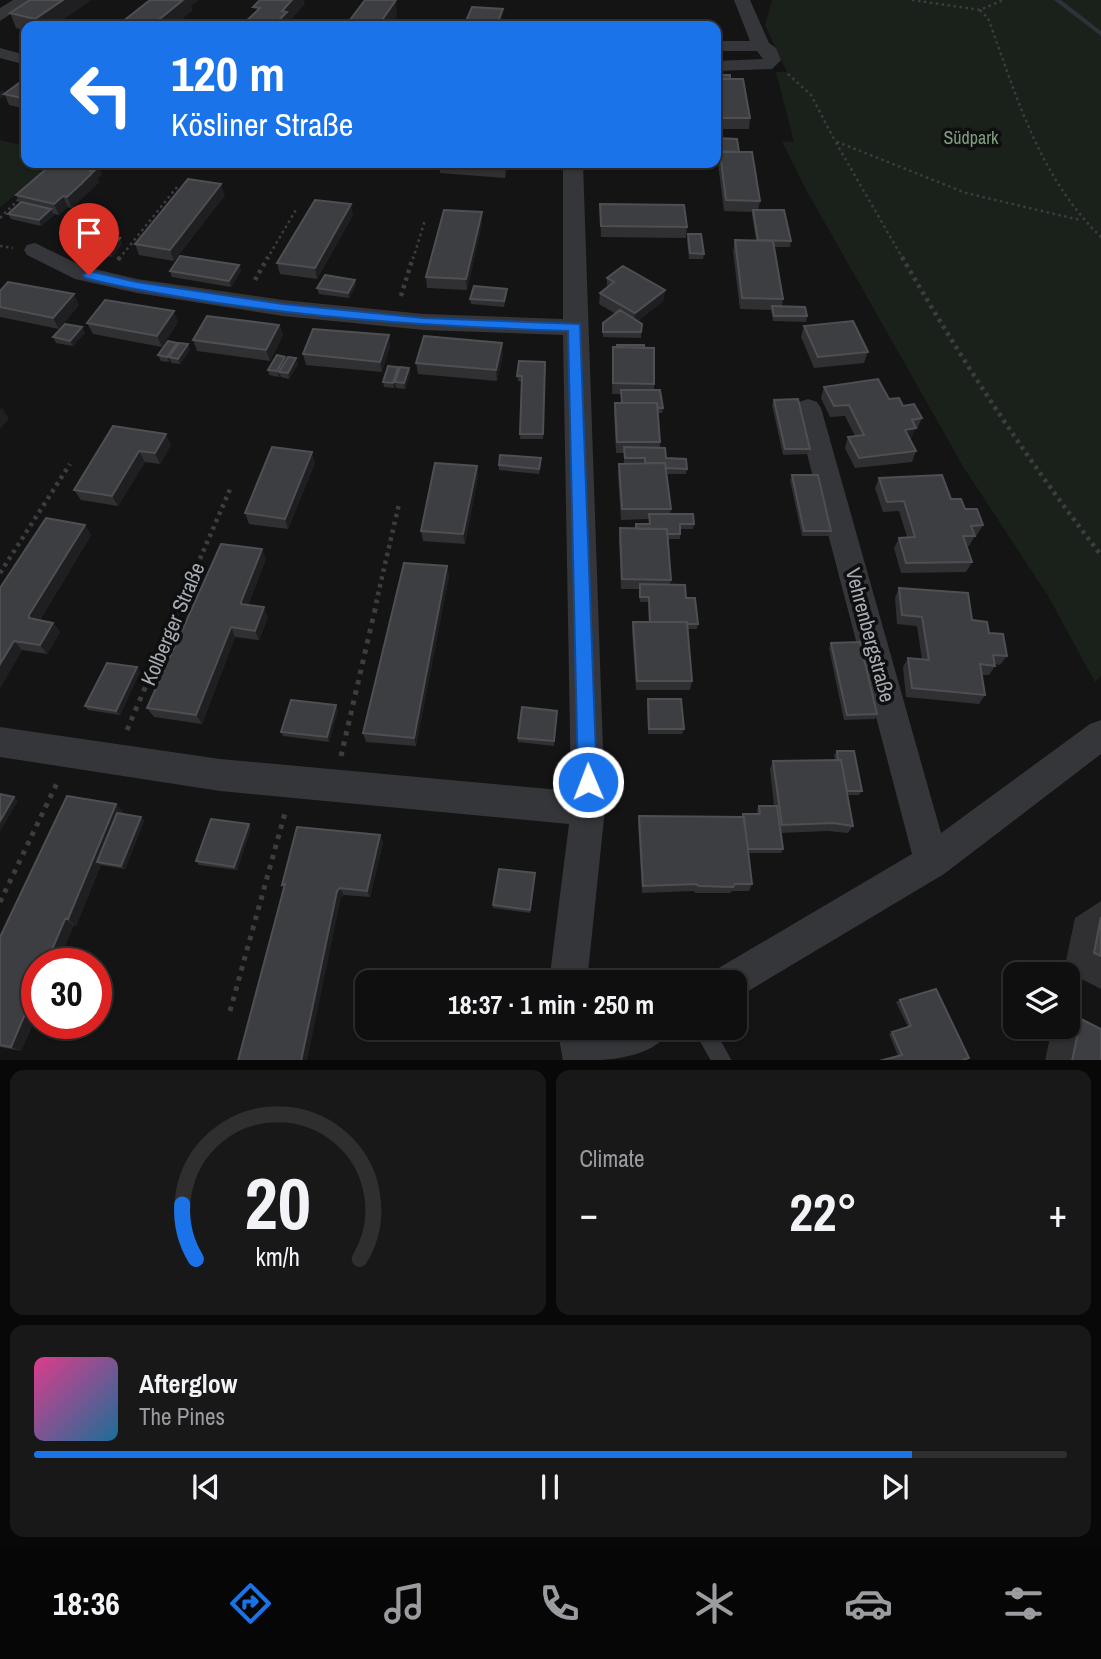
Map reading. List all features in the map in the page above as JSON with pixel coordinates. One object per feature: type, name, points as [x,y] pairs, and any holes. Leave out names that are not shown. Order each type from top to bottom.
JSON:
[{"type":"street","points":[[0,16],[24,0]]},
{"type":"street","points":[[721,66],[766,65],[766,53],[742,0]]},
{"type":"street","points":[[721,47],[766,53]]},
{"type":"street","points":[[0,53],[21,59]]},
{"type":"street","points":[[569,970],[588,809],[573,168]]},
{"type":"street","points":[[35,250],[75,272],[242,302],[394,319],[575,327]]},
{"type":"street","name":"Vehrenbergstraße","points":[[808,408],[932,862]]},
{"type":"street","points":[[747,972],[932,862],[1101,735]]},
{"type":"street","points":[[0,742],[70,755],[334,788],[588,809]]},
{"type":"street","points":[[579,1040],[583,1060]]},
{"type":"street","points":[[595,1060],[630,1040]]},
{"type":"lane","points":[[710,1040],[722,1060]]},
{"type":"path","points":[[912,0],[980,10],[1003,0]]},
{"type":"path","points":[[980,10],[988,18],[1013,91],[1039,152],[1080,220],[1101,237]]},
{"type":"path","points":[[766,53],[811,95],[901,258],[996,412],[1044,481],[1101,555]]},
{"type":"path","points":[[835,141],[966,193],[1080,220]]},
{"type":"path","points":[[103,278],[177,187]]},
{"type":"path","points":[[0,218],[25,194]]},
{"type":"path","points":[[242,302],[297,208]]},
{"type":"path","points":[[394,319],[425,220]]},
{"type":"path","points":[[0,573],[70,464]]},
{"type":"path","name":"Kolberger Straße","points":[[114,761],[231,487]]},
{"type":"path","points":[[334,788],[399,504]]},
{"type":"path","points":[[0,902],[70,755]]},
{"type":"path","points":[[230,1011],[293,783]]},
{"type":"green space","name":"Südpark","points":[[772,0],[1101,0],[1101,676],[1095,682],[1048,596],[964,468],[804,186],[782,141],[794,142],[776,72],[787,72],[765,25]]},
{"type":"green space","points":[[0,140],[21,145],[21,168],[45,168],[0,208]]},
{"type":"building","points":[[30,0],[63,0],[35,19],[10,13]]},
{"type":"building","points":[[150,0],[183,0],[157,21],[123,21]]},
{"type":"building","points":[[260,0],[292,0],[282,11],[287,12],[278,21],[246,21],[260,8],[253,7]]},
{"type":"building","points":[[365,0],[396,0],[381,21],[350,20]]},
{"type":"building","points":[[472,7],[503,9],[498,21],[466,21]]},
{"type":"building","points":[[721,75],[730,75],[730,79],[721,79]]},
{"type":"building","points":[[721,79],[743,79],[750,118],[721,118]]},
{"type":"building","points":[[21,82],[21,98],[4,94]]},
{"type":"building","points":[[721,138],[737,139],[739,152],[721,151]]},
{"type":"building","points":[[721,152],[752,152],[760,201],[726,200]]},
{"type":"building","points":[[47,168],[93,168],[90,171],[94,171],[67,197],[63,196],[54,204],[16,195]]},
{"type":"building","points":[[188,179],[221,184],[170,250],[135,244]]},
{"type":"building","points":[[315,200],[351,204],[315,268],[277,263]]},
{"type":"building","points":[[21,202],[51,209],[39,220],[8,214]]},
{"type":"building","points":[[600,204],[684,205],[687,227],[601,226]]},
{"type":"building","points":[[444,210],[482,212],[466,279],[426,277]]},
{"type":"building","points":[[753,210],[784,210],[791,241],[758,240]]},
{"type":"building","points":[[86,225],[95,226],[85,238],[76,237]]},
{"type":"building","points":[[91,234],[120,238],[109,251],[80,246]]},
{"type":"building","points":[[688,234],[701,234],[704,254],[690,253]]},
{"type":"building","points":[[735,240],[773,241],[783,299],[742,298]]},
{"type":"building","points":[[180,256],[239,265],[229,281],[170,271]]},
{"type":"building","points":[[623,266],[665,290],[635,313],[600,293],[614,282],[607,278]]},
{"type":"building","points":[[325,275],[355,280],[348,293],[317,288]]},
{"type":"building","points":[[8,282],[74,294],[53,318],[0,307],[0,291]]},
{"type":"building","points":[[474,286],[507,289],[504,301],[470,299]]},
{"type":"building","points":[[105,300],[174,311],[157,336],[87,323]]},
{"type":"building","points":[[772,306],[805,307],[807,316],[774,316]]},
{"type":"building","points":[[620,310],[642,324],[641,332],[603,332],[603,323]]},
{"type":"building","points":[[207,316],[279,325],[266,350],[193,340]]},
{"type":"building","points":[[853,321],[868,352],[818,357],[804,326]]},
{"type":"building","points":[[65,324],[82,327],[70,341],[53,337]]},
{"type":"building","points":[[313,329],[389,335],[380,362],[303,354]]},
{"type":"building","points":[[424,336],[502,343],[496,370],[416,363]]},
{"type":"building","points":[[168,341],[177,343],[167,357],[158,355]]},
{"type":"building","points":[[179,343],[188,344],[178,359],[169,357]]},
{"type":"building","points":[[644,345],[644,348],[617,347]]},
{"type":"building","points":[[613,347],[654,348],[654,384],[613,383]]},
{"type":"building","points":[[277,355],[285,357],[277,371],[268,370]]},
{"type":"building","points":[[288,357],[296,358],[288,373],[279,372]]},
{"type":"building","points":[[519,361],[545,362],[543,434],[520,434],[522,376],[517,376]]},
{"type":"building","points":[[388,366],[398,367],[393,383],[383,382]]},
{"type":"building","points":[[400,367],[409,368],[404,383],[395,382]]},
{"type":"building","points":[[878,379],[889,399],[899,398],[903,406],[914,404],[922,418],[912,420],[916,428],[905,430],[916,451],[859,458],[848,437],[864,435],[849,405],[834,406],[824,387]]},
{"type":"building","points":[[621,390],[660,390],[663,408],[658,408],[657,403],[622,403]]},
{"type":"building","points":[[798,399],[810,449],[785,449],[774,400]]},
{"type":"building","points":[[615,403],[657,403],[660,442],[617,442]]},
{"type":"building","points":[[113,426],[166,434],[155,453],[139,451],[112,496],[74,490]]},
{"type":"building","points":[[272,447],[312,452],[285,519],[245,513]]},
{"type":"building","points":[[624,447],[665,448],[666,458],[686,459],[687,469],[666,468],[665,463],[645,463],[645,458],[625,458]]},
{"type":"building","points":[[500,455],[541,458],[539,469],[499,465]]},
{"type":"building","points":[[435,463],[477,466],[463,534],[421,531]]},
{"type":"building","points":[[665,463],[671,509],[622,509],[619,464]]},
{"type":"building","points":[[792,475],[818,475],[831,531],[804,531]]},
{"type":"building","points":[[942,475],[951,499],[961,499],[965,509],[977,509],[983,525],[971,526],[975,536],[963,536],[972,562],[906,563],[899,538],[915,537],[904,501],[887,502],[879,478]]},
{"type":"building","points":[[649,514],[693,514],[694,524],[680,524],[680,534],[667,534],[667,529],[636,529],[636,524],[650,524]]},
{"type":"building","points":[[46,518],[85,525],[29,615],[29,618],[53,623],[40,645],[14,641],[0,664],[0,588]]},
{"type":"building","points":[[620,528],[667,529],[671,580],[622,579]]},
{"type":"building","points":[[221,544],[262,549],[241,602],[264,607],[255,631],[231,627],[196,715],[147,708]]},
{"type":"building","points":[[404,563],[447,566],[414,738],[363,733]]},
{"type":"building","points":[[640,584],[685,585],[686,598],[695,598],[698,624],[650,622],[649,597],[640,597]]},
{"type":"building","points":[[899,588],[968,593],[972,620],[987,622],[989,633],[1003,634],[1007,656],[993,655],[995,666],[980,664],[985,695],[912,688],[908,658],[929,660],[922,617],[902,615]]},
{"type":"building","points":[[633,622],[687,622],[692,681],[637,681]]},
{"type":"building","points":[[860,642],[877,714],[847,715],[831,643]]},
{"type":"building","points":[[107,663],[137,667],[116,711],[85,706]]},
{"type":"building","points":[[648,699],[681,699],[684,729],[649,729]]},
{"type":"building","points":[[291,700],[336,705],[327,737],[281,732]]},
{"type":"building","points":[[522,707],[557,711],[554,741],[518,738]]},
{"type":"building","points":[[837,751],[854,751],[862,791],[847,791]]},
{"type":"building","points":[[841,760],[853,826],[833,823],[782,825],[773,761]]},
{"type":"building","points":[[0,794],[14,797],[0,821]]},
{"type":"building","points":[[67,796],[116,804],[68,919],[65,919],[53,948],[21,948],[21,1024],[11,1047],[0,1045],[0,937]]},
{"type":"building","points":[[759,806],[777,806],[783,849],[748,849],[743,814],[760,814]]},
{"type":"building","points":[[117,813],[141,817],[121,866],[97,862]]},
{"type":"building","points":[[639,816],[744,817],[752,884],[735,884],[733,887],[696,884],[643,886]]},
{"type":"building","points":[[211,819],[249,824],[234,867],[196,861]]},
{"type":"building","points":[[297,827],[380,835],[367,891],[340,888],[337,891],[301,1060],[238,1060],[285,884],[282,885]]},
{"type":"building","points":[[499,869],[535,873],[530,910],[493,905]]},
{"type":"building","points":[[1101,917],[1101,956],[1094,953]]},
{"type":"building","points":[[936,989],[969,1058],[883,1060],[902,1055],[892,1032],[911,1026],[900,1000]]},
{"type":"building","points":[[1081,1019],[1101,1029],[1101,1060],[1072,1060],[1077,1039],[1080,1039]]},
{"type":"waterway","points":[[1057,0],[1101,34]]},
{"type":"route","points":[[89,275],[137,286],[283,308],[424,322],[575,327],[588,782]]}]
